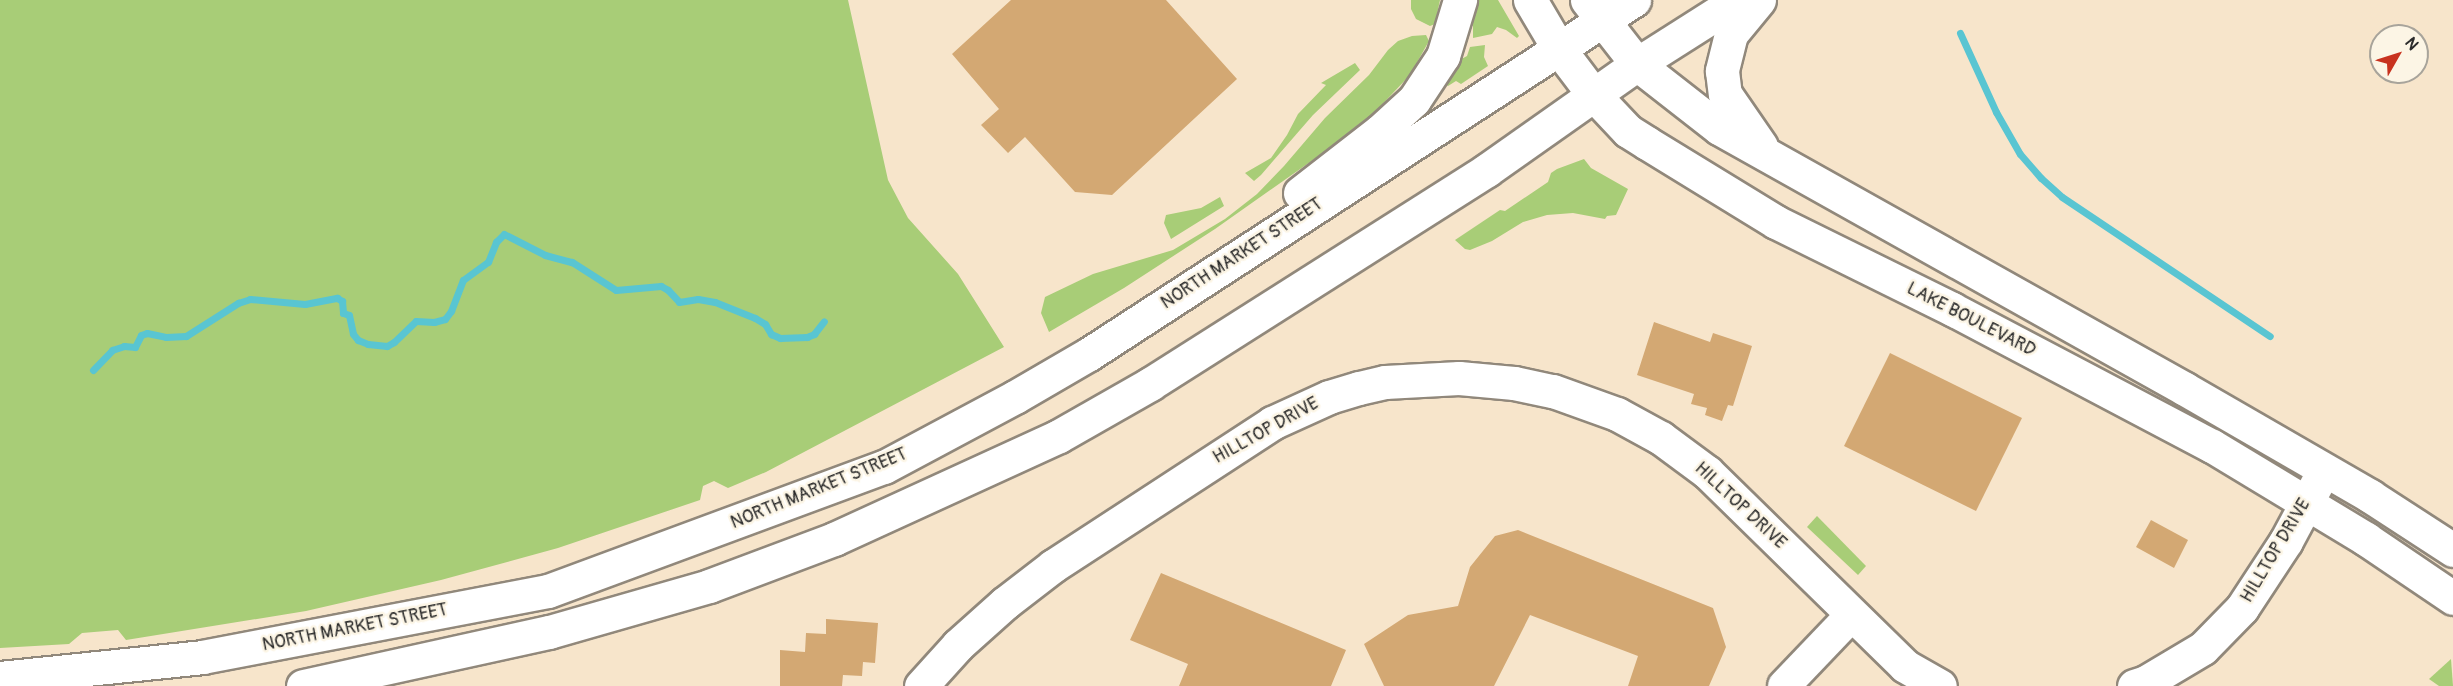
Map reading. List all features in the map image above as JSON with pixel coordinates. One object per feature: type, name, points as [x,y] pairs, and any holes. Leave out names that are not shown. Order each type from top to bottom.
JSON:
[{"type":"main road","points":[[1015,397],[1058,351],[1137,303],[1303,191],[1403,111],[1433,74],[1443,56],[1460,0]]},
{"type":"main road","name":"LAKE BOULEVARD","points":[[1530,0],[1559,49],[1593,94],[1628,131],[1776,222],[1952,309],[2212,446],[2305,502],[2453,598]]},
{"type":"main road","name":"NORTH MARKET STREET","points":[[0,678],[202,657],[548,591],[884,467],[1015,397],[1089,354],[1559,49],[1594,10],[1634,0]]},
{"type":"main road","points":[[303,686],[549,632],[709,586],[834,540],[1059,436],[1150,384],[1487,170],[1637,64],[1738,0]]},
{"type":"main road","points":[[1759,0],[1731,34],[1722,71],[1725,94],[1734,112],[1767,154]]},
{"type":"main road","points":[[1594,10],[1637,64],[1719,128],[2063,319],[2370,496],[2453,550]]},
{"type":"main road","name":"HILLTOP DRIVE","points":[[921,686],[958,645],[1005,603],[1053,566],[1251,436],[1329,397],[1385,382],[1459,378],[1514,382],[1589,402],[1646,429],[1675,447],[1707,472],[1851,616],[1905,666],[1940,686]]},
{"type":"main road","name":"HILLTOP DRIVE","points":[[2134,686],[2146,682],[2203,648],[2242,609],[2286,541],[2305,502],[2325,470]]},
{"type":"street","points":[[1784,686],[1851,616]]},
{"type":"green space","points":[[0,0],[848,0],[888,180],[908,218],[958,274],[1004,347],[766,472],[728,488],[714,481],[703,486],[700,500],[558,548],[441,580],[306,611],[126,640],[118,630],[82,633],[69,644],[0,648]]},
{"type":"green space","points":[[1411,0],[1440,0],[1435,24],[1430,26],[1416,19],[1411,9]]},
{"type":"green space","points":[[1473,0],[1498,0],[1519,36],[1517,38],[1497,27],[1492,34],[1473,38],[1473,26],[1469,22]]},
{"type":"green space","points":[[1426,35],[1429,41],[1410,75],[1376,111],[1320,155],[1215,229],[1124,288],[1049,332],[1041,313],[1045,297],[1093,274],[1173,250],[1225,219],[1257,194],[1325,118],[1369,75],[1388,50],[1398,41],[1412,36]]},
{"type":"green space","points":[[1485,45],[1484,57],[1488,66],[1461,84],[1456,81],[1448,86],[1444,83],[1456,62],[1467,56],[1470,47]]},
{"type":"green space","points":[[1355,63],[1360,70],[1313,115],[1261,175],[1254,181],[1245,173],[1271,158],[1298,114],[1326,85],[1321,83]]},
{"type":"green space","points":[[1584,159],[1591,168],[1628,189],[1616,215],[1607,216],[1605,219],[1573,213],[1547,215],[1523,222],[1492,241],[1470,250],[1465,249],[1455,240],[1500,210],[1505,211],[1548,182],[1551,173],[1557,169]]},
{"type":"green space","points":[[1220,197],[1224,206],[1171,239],[1164,223],[1166,215],[1201,208]]},
{"type":"green space","points":[[1817,516],[1866,566],[1858,575],[1807,527]]},
{"type":"green space","points":[[2451,659],[2453,686],[2439,686],[2429,679]]},
{"type":"building","points":[[1011,0],[1166,0],[1237,79],[1112,195],[1075,192],[1025,137],[1008,153],[981,125],[999,109],[952,54]]},
{"type":"building","points":[[1654,322],[1710,342],[1713,333],[1752,346],[1733,406],[1728,405],[1722,421],[1705,415],[1707,408],[1691,404],[1694,394],[1637,375]]},
{"type":"building","points":[[1890,353],[2022,418],[1976,511],[1844,446]]},
{"type":"building","points":[[2151,520],[2188,540],[2174,568],[2136,547]]},
{"type":"building","points":[[1518,530],[1713,608],[1726,647],[1709,686],[1628,686],[1638,656],[1530,615],[1494,686],[1384,686],[1364,644],[1408,615],[1458,606],[1470,567],[1495,536]]},
{"type":"building","points":[[1161,573],[1346,650],[1331,686],[1179,686],[1188,664],[1130,640]]},
{"type":"building","points":[[826,619],[878,623],[875,663],[863,662],[862,676],[843,675],[842,686],[780,686],[780,650],[805,652],[806,633],[826,634]]},
{"type":"waterway","points":[[1960,33],[1996,112],[2020,154],[2041,178],[2062,197],[2270,336]]},
{"type":"waterway","points":[[93,370],[112,350],[124,346],[135,347],[141,335],[147,333],[166,337],[186,336],[238,303],[250,299],[305,304],[337,298],[342,301],[343,313],[349,315],[353,334],[358,340],[368,344],[387,346],[416,321],[434,322],[445,319],[451,311],[463,280],[488,262],[496,242],[504,234],[545,255],[572,262],[616,290],[661,286],[679,302],[698,299],[715,302],[755,318],[765,324],[771,334],[780,338],[807,337],[814,334],[824,321]]}]
